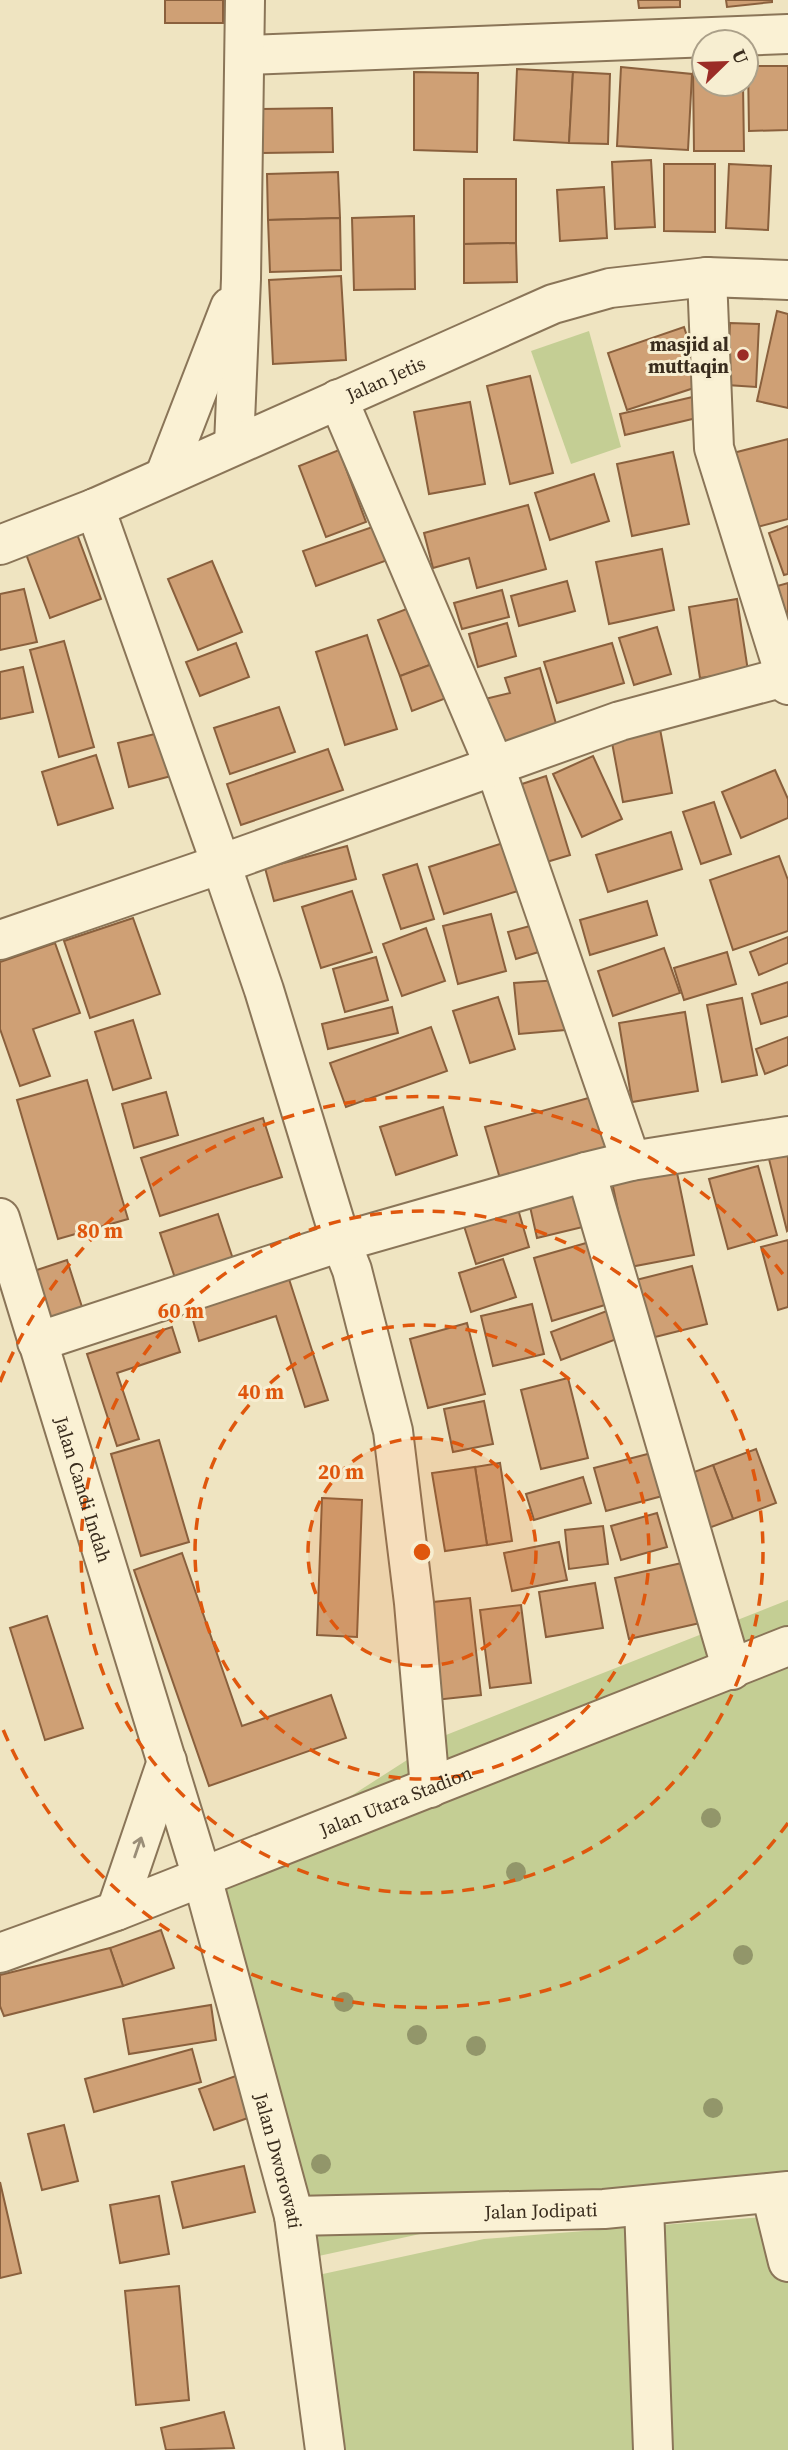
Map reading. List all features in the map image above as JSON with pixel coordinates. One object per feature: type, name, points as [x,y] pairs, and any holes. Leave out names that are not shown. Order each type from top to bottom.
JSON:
[{"type":"street","points":[[234,445],[242,279],[245,0]]},
{"type":"street","points":[[246,55],[788,34]]},
{"type":"street","points":[[0,940],[620,721],[787,679],[714,447],[707,277]]},
{"type":"street","name":"Jalan Jetis","points":[[1,537],[94,508],[553,304],[610,288],[707,277],[788,280]]},
{"type":"street","points":[[165,475],[196,389],[242,279]]},
{"type":"street","points":[[338,399],[495,767],[631,1161]]},
{"type":"street","points":[[94,508],[264,990],[341,1242],[352,1269],[393,1431],[414,1603],[430,1788]]},
{"type":"street","points":[[37,1342],[341,1242],[586,1172],[631,1161],[788,1136]]},
{"type":"street","points":[[586,1172],[733,1670]]},
{"type":"street","name":"Jalan Candi Indah","points":[[0,1218],[202,1877]]},
{"type":"street","name":"Jalan Utara Stadion","points":[[0,1953],[116,1911],[733,1670],[788,1646]]},
{"type":"street","points":[[116,1911],[167,1761]]},
{"type":"street","name":"Jalan Dworowati","points":[[202,1877],[294,2216],[325,2450]]},
{"type":"street","points":[[780,2192],[788,2262]]},
{"type":"street","name":"Jalan Jodipati","points":[[294,2216],[604,2210],[780,2192]]},
{"type":"street","points":[[645,2206],[653,2450]]},
{"type":"green space","points":[[589,331],[621,447],[571,464],[531,351]]},
{"type":"green space","points":[[788,1600],[788,2184],[600,2195],[314,2257],[217,1882],[446,1735]]},
{"type":"green space","points":[[788,2215],[788,2450],[346,2450],[309,2277],[484,2239]]},
{"type":"building","points":[[165,0],[223,0],[223,23],[165,23]]},
{"type":"building","points":[[638,0],[680,0],[680,7],[639,8]]},
{"type":"building","points":[[726,0],[772,0],[772,2],[727,7]]},
{"type":"building","points":[[760,66],[788,66],[788,130],[749,131],[748,98],[760,98]]},
{"type":"building","points":[[621,67],[690,74],[688,150],[617,146]]},
{"type":"building","points":[[517,69],[573,72],[569,143],[514,140]]},
{"type":"building","points":[[414,72],[478,73],[477,152],[414,150]]},
{"type":"building","points":[[573,72],[610,74],[608,144],[569,143]]},
{"type":"building","points":[[693,98],[743,98],[744,151],[694,151]]},
{"type":"building","points":[[332,108],[333,152],[262,153],[261,109]]},
{"type":"building","points":[[651,160],[655,227],[615,229],[612,162]]},
{"type":"building","points":[[664,164],[715,164],[715,232],[664,231]]},
{"type":"building","points":[[729,164],[771,166],[768,230],[726,228]]},
{"type":"building","points":[[338,172],[340,218],[268,220],[267,174]]},
{"type":"building","points":[[464,179],[516,179],[516,243],[464,244]]},
{"type":"building","points":[[604,187],[607,238],[560,241],[557,190]]},
{"type":"building","points":[[414,216],[415,289],[354,290],[352,218]]},
{"type":"building","points":[[340,218],[341,270],[270,272],[268,220]]},
{"type":"building","points":[[516,243],[517,282],[464,283],[464,244]]},
{"type":"building","points":[[341,276],[346,360],[273,364],[269,280]]},
{"type":"building","points":[[777,311],[788,314],[788,408],[757,401]]},
{"type":"building","name":"masjid al muttaqin","points":[[730,323],[759,324],[756,387],[727,385]]},
{"type":"building","points":[[684,327],[703,385],[627,410],[608,353]]},
{"type":"building","points":[[530,376],[553,473],[510,484],[487,386]]},
{"type":"building","points":[[701,395],[705,416],[625,435],[620,414]]},
{"type":"building","points":[[470,402],[485,484],[429,494],[414,412]]},
{"type":"building","points":[[788,439],[788,519],[753,528],[733,453]]},
{"type":"building","points":[[339,450],[366,522],[326,537],[299,466]]},
{"type":"building","points":[[673,452],[689,524],[632,536],[617,464]]},
{"type":"building","points":[[594,474],[609,521],[550,540],[535,493]]},
{"type":"building","points":[[528,505],[546,569],[477,588],[469,558],[433,568],[424,533]]},
{"type":"building","points":[[384,523],[396,557],[316,586],[303,551]]},
{"type":"building","points":[[74,526],[101,599],[50,618],[23,546]]},
{"type":"building","points":[[788,526],[788,574],[784,575],[769,533]]},
{"type":"building","points":[[662,549],[674,610],[609,624],[596,562]]},
{"type":"building","points":[[212,561],[242,632],[198,650],[168,579]]},
{"type":"building","points":[[567,581],[575,611],[519,626],[511,596]]},
{"type":"building","points":[[788,583],[788,638],[767,589]]},
{"type":"building","points":[[24,589],[37,642],[0,650],[0,594]]},
{"type":"building","points":[[502,590],[509,617],[462,629],[454,603]]},
{"type":"building","points":[[737,599],[748,671],[700,678],[689,607]]},
{"type":"building","points":[[422,603],[443,660],[400,676],[378,620]]},
{"type":"building","points":[[507,623],[516,656],[478,667],[469,634]]},
{"type":"building","points":[[657,627],[671,674],[634,685],[619,638]]},
{"type":"building","points":[[367,635],[397,729],[345,745],[316,652]]},
{"type":"building","points":[[64,641],[94,747],[59,757],[30,650]]},
{"type":"building","points":[[236,643],[249,677],[200,696],[186,662]]},
{"type":"building","points":[[612,643],[624,683],[557,703],[544,662]]},
{"type":"building","points":[[443,660],[457,694],[412,711],[400,676]]},
{"type":"building","points":[[23,667],[33,712],[0,719],[0,672]]},
{"type":"building","points":[[540,668],[561,741],[501,758],[485,699],[510,693],[505,678]]},
{"type":"building","points":[[279,707],[295,752],[230,774],[214,728]]},
{"type":"building","points":[[660,729],[672,793],[623,802],[611,737]]},
{"type":"building","points":[[163,732],[175,775],[129,787],[118,743]]},
{"type":"building","points":[[328,749],[343,790],[241,825],[227,784]]},
{"type":"building","points":[[96,755],[113,808],[58,825],[42,772]]},
{"type":"building","points":[[593,756],[622,819],[582,837],[553,774]]},
{"type":"building","points":[[775,770],[788,799],[788,818],[741,838],[722,792]]},
{"type":"building","points":[[546,776],[570,855],[540,864],[516,786]]},
{"type":"building","points":[[714,802],[731,854],[701,864],[683,812]]},
{"type":"building","points":[[671,832],[682,869],[608,892],[596,855]]},
{"type":"building","points":[[506,842],[521,890],[444,914],[429,867]]},
{"type":"building","points":[[347,846],[356,879],[274,901],[265,868]]},
{"type":"building","points":[[779,856],[788,880],[788,931],[733,950],[710,880]]},
{"type":"building","points":[[417,864],[434,919],[401,929],[383,875]]},
{"type":"building","points":[[352,891],[372,952],[321,968],[302,907]]},
{"type":"building","points":[[647,901],[657,935],[590,955],[580,920]]},
{"type":"building","points":[[491,914],[506,971],[458,984],[443,926]]},
{"type":"building","points":[[133,918],[160,994],[90,1018],[64,941]]},
{"type":"building","points":[[537,924],[545,950],[516,959],[508,932]]},
{"type":"building","points":[[426,928],[445,981],[402,996],[383,944]]},
{"type":"building","points":[[788,937],[788,963],[759,975],[750,952]]},
{"type":"building","points":[[55,943],[80,1013],[33,1029],[50,1076],[20,1086],[0,1029],[0,962]]},
{"type":"building","points":[[664,948],[680,993],[613,1016],[598,971]]},
{"type":"building","points":[[727,952],[736,984],[684,1000],[674,968]]},
{"type":"building","points":[[376,957],[388,1000],[345,1012],[333,969]]},
{"type":"building","points":[[560,980],[565,1030],[519,1034],[514,983]]},
{"type":"building","points":[[788,982],[788,1016],[761,1024],[752,994]]},
{"type":"building","points":[[498,997],[515,1049],[470,1063],[453,1011]]},
{"type":"building","points":[[742,998],[757,1075],[722,1082],[707,1005]]},
{"type":"building","points":[[392,1007],[398,1033],[328,1049],[322,1024]]},
{"type":"building","points":[[685,1012],[698,1091],[632,1102],[619,1023]]},
{"type":"building","points":[[133,1020],[151,1078],[113,1090],[95,1032]]},
{"type":"building","points":[[431,1027],[447,1071],[346,1107],[330,1063]]},
{"type":"building","points":[[788,1037],[788,1065],[765,1074],[756,1049]]},
{"type":"building","points":[[87,1080],[128,1219],[58,1239],[17,1100]]},
{"type":"building","points":[[166,1092],[178,1135],[134,1148],[122,1104]]},
{"type":"building","points":[[592,1097],[608,1152],[501,1182],[485,1127]]},
{"type":"building","points":[[443,1107],[457,1155],[396,1175],[380,1127]]},
{"type":"building","points":[[263,1118],[282,1177],[160,1216],[141,1158]]},
{"type":"building","points":[[788,1154],[788,1230],[787,1231],[769,1159]]},
{"type":"building","points":[[758,1166],[777,1235],[728,1249],[709,1179]]},
{"type":"building","points":[[676,1168],[694,1255],[630,1267],[612,1182]]},
{"type":"building","points":[[583,1189],[591,1225],[537,1238],[529,1202]]},
{"type":"building","points":[[518,1209],[529,1247],[476,1264],[464,1226]]},
{"type":"building","points":[[218,1214],[234,1262],[176,1281],[160,1233]]},
{"type":"building","points":[[600,1239],[618,1301],[552,1321],[534,1258]]},
{"type":"building","points":[[788,1240],[788,1307],[778,1310],[761,1247]]},
{"type":"building","points":[[503,1259],[516,1297],[471,1312],[459,1273]]},
{"type":"building","points":[[67,1260],[83,1310],[48,1322],[31,1272]]},
{"type":"building","points":[[692,1266],[707,1324],[647,1339],[632,1281]]},
{"type":"building","points":[[289,1279],[328,1400],[305,1407],[276,1316],[199,1341],[190,1310]]},
{"type":"building","points":[[532,1304],[544,1354],[493,1366],[481,1316]]},
{"type":"building","points":[[612,1309],[622,1337],[561,1360],[551,1332]]},
{"type":"building","points":[[467,1323],[485,1394],[428,1408],[410,1339]]},
{"type":"building","points":[[172,1327],[180,1352],[117,1373],[139,1439],[117,1446],[87,1354]]},
{"type":"building","points":[[568,1378],[588,1458],[541,1469],[521,1390]]},
{"type":"building","points":[[484,1401],[493,1444],[453,1452],[444,1409]]},
{"type":"building","points":[[159,1440],[189,1542],[141,1556],[111,1454]]},
{"type":"building","points":[[756,1449],[776,1503],[733,1519],[713,1465]]},
{"type":"building","points":[[659,1451],[670,1494],[606,1511],[594,1468]]},
{"type":"building","points":[[500,1463],[512,1541],[487,1545],[475,1467]]},
{"type":"building","points":[[713,1465],[733,1519],[706,1529],[686,1475]]},
{"type":"building","points":[[475,1467],[487,1545],[445,1551],[432,1473]]},
{"type":"building","points":[[583,1477],[591,1503],[534,1520],[526,1494]]},
{"type":"building","points":[[322,1498],[362,1500],[357,1637],[317,1635]]},
{"type":"building","points":[[657,1513],[667,1547],[621,1560],[611,1526]]},
{"type":"building","points":[[603,1526],[608,1564],[569,1569],[565,1530]]},
{"type":"building","points":[[559,1542],[567,1580],[512,1591],[504,1553]]},
{"type":"building","points":[[182,1553],[242,1726],[331,1695],[346,1738],[209,1786],[134,1570]]},
{"type":"building","points":[[695,1560],[709,1621],[629,1639],[615,1578]]},
{"type":"building","points":[[595,1583],[603,1628],[546,1637],[539,1592]]},
{"type":"building","points":[[470,1598],[481,1695],[435,1700],[424,1603]]},
{"type":"building","points":[[521,1605],[531,1683],[490,1688],[480,1610]]},
{"type":"building","points":[[47,1616],[83,1728],[45,1740],[10,1628]]},
{"type":"building","points":[[161,1930],[174,1968],[123,1986],[110,1948]]},
{"type":"building","points":[[110,1948],[123,1986],[4,2016],[0,2006],[0,1975]]},
{"type":"building","points":[[211,2005],[216,2040],[129,2054],[123,2019]]},
{"type":"building","points":[[192,2049],[201,2082],[94,2112],[85,2079]]},
{"type":"building","points":[[247,2072],[262,2113],[214,2130],[199,2089]]},
{"type":"building","points":[[64,2125],[78,2181],[42,2190],[28,2134]]},
{"type":"building","points":[[244,2166],[255,2212],[183,2228],[172,2182]]},
{"type":"building","points":[[0,2182],[21,2273],[0,2278]]},
{"type":"building","points":[[159,2196],[169,2254],[120,2263],[110,2205]]},
{"type":"building","points":[[179,2286],[189,2400],[136,2405],[125,2291]]},
{"type":"building","points":[[224,2412],[234,2448],[166,2450],[161,2428]]},
{"type":"place","name":"masjid al muttaqin","points":[[743,355]]}]
